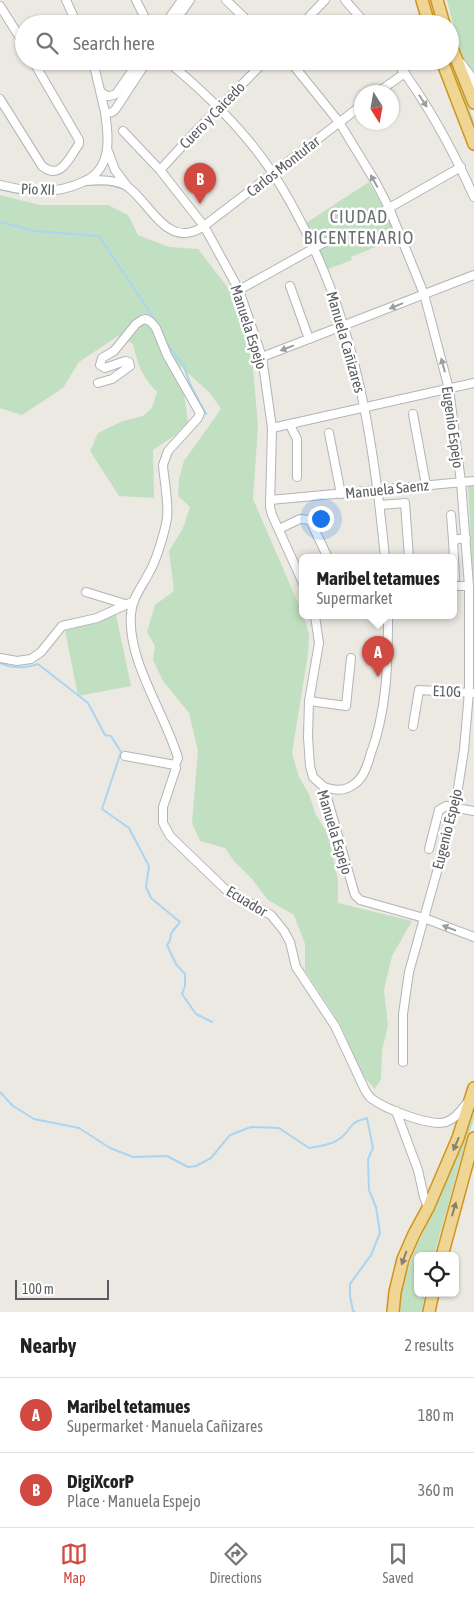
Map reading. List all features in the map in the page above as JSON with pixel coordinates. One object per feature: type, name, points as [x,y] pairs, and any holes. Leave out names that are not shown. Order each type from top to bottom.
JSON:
[{"type":"highway","points":[[422,0],[426,15]]},
{"type":"highway","points":[[437,0],[441,15]]},
{"type":"highway","points":[[459,66],[474,103]]},
{"type":"highway","points":[[445,70],[474,144]]},
{"type":"highway","points":[[393,1312],[395,1292],[403,1259],[428,1208],[458,1138],[472,1093]]},
{"type":"highway","points":[[443,1252],[474,1138]]},
{"type":"highway","points":[[428,1312],[432,1297]]},
{"type":"street","points":[[66,0],[73,15]]},
{"type":"street","points":[[136,0],[144,15]]},
{"type":"street","points":[[171,15],[182,0]]},
{"type":"street","points":[[179,15],[190,0]]},
{"type":"street","points":[[226,0],[242,15]]},
{"type":"street","points":[[311,15],[325,0]]},
{"type":"street","points":[[345,0],[358,15]]},
{"type":"street","points":[[0,6],[15,30]]},
{"type":"street","points":[[459,58],[474,84]]},
{"type":"street","points":[[0,100],[42,166],[52,172],[60,170],[79,144],[79,140],[38,70]]},
{"type":"street","name":"Pío XII","points":[[0,185],[38,192],[56,191],[71,188],[95,176],[105,161],[107,149],[107,112],[95,70]]},
{"type":"street","points":[[101,92],[110,97],[116,94],[133,70]]},
{"type":"street","points":[[107,112],[112,112],[118,107],[141,70]]},
{"type":"street","name":"Manuela Cañizares","points":[[177,70],[219,108],[249,141],[273,174],[314,247],[344,325],[364,407],[380,505],[385,554]]},
{"type":"street","name":"Cuero y Caicedo","points":[[160,170],[256,70]]},
{"type":"street","name":"Eugenio Espejo","points":[[297,70],[339,122],[385,210],[424,294],[449,389],[461,482],[469,586],[472,693],[455,807],[411,964],[405,997],[402,1033],[403,1062]]},
{"type":"street","points":[[403,70],[461,167],[474,198]]},
{"type":"street","points":[[388,85],[405,73]]},
{"type":"street","name":"Carlos Montufar","points":[[204,226],[354,111]]},
{"type":"street","name":"Manuela Espejo","points":[[123,131],[160,170],[204,226],[239,290],[262,357],[272,428],[270,500],[272,515],[299,574]]},
{"type":"street","points":[[107,149],[113,165],[127,186],[164,226],[187,234],[197,231],[204,226]]},
{"type":"street","points":[[385,210],[461,167]]},
{"type":"street","points":[[86,181],[106,181],[127,186]]},
{"type":"street","points":[[239,290],[325,242]]},
{"type":"street","points":[[262,357],[474,275]]},
{"type":"street","points":[[290,286],[309,339]]},
{"type":"street","points":[[0,658],[17,661],[30,659],[41,652],[62,626],[97,618],[129,603],[152,567],[167,520],[163,465],[165,456],[168,450],[198,418],[200,413],[167,355],[156,328],[151,322],[146,320],[136,324],[114,351],[102,358],[100,362],[102,367],[105,368],[126,361],[130,362],[130,366],[112,379],[98,382]]},
{"type":"street","points":[[272,428],[474,383]]},
{"type":"street","points":[[413,414],[426,485]]},
{"type":"street","points":[[290,425],[296,440],[297,477]]},
{"type":"street","points":[[329,433],[341,494]]},
{"type":"street","name":"Manuela Saenz","points":[[270,500],[474,481]]},
{"type":"street","points":[[380,505],[405,503],[409,554]]},
{"type":"street","points":[[451,514],[453,554]]},
{"type":"street","points":[[279,528],[300,519],[310,520],[326,554]]},
{"type":"street","points":[[453,540],[466,538]]},
{"type":"street","points":[[457,583],[469,586]]},
{"type":"street","points":[[86,592],[129,603]]},
{"type":"street","name":"Ecuador","points":[[129,603],[131,633],[138,659],[157,709],[172,737],[178,758],[163,807],[163,823],[170,836],[225,889],[271,915],[284,931],[290,942],[296,967],[335,1026],[364,1090],[371,1098],[396,1111],[439,1124],[451,1120],[459,1114],[472,1093]]},
{"type":"street","name":"Manuela Espejo","points":[[315,619],[319,643],[309,702],[310,766],[313,777],[324,787],[355,895],[360,900],[424,918],[474,938]]},
{"type":"street","points":[[324,787],[337,790],[345,789],[355,784],[364,773],[378,734],[386,685],[388,619]]},
{"type":"street","points":[[309,702],[346,706],[351,658]]},
{"type":"street","name":"E10G","points":[[413,726],[419,690],[472,693]]},
{"type":"street","points":[[125,756],[175,765]]},
{"type":"street","points":[[429,849],[439,810],[446,806],[474,811]]},
{"type":"street","points":[[396,1111],[418,1170],[428,1208]]},
{"type":"green space","points":[[447,0],[474,0],[474,72],[464,60],[459,46],[459,15],[451,15]]},
{"type":"green space","points":[[450,70],[455,70],[474,121],[474,132]]},
{"type":"green space","points":[[369,182],[383,208],[378,210],[382,218],[387,216],[397,238],[351,257],[352,260],[328,269],[306,223]]},
{"type":"green space","points":[[0,195],[40,205],[108,205],[128,215],[138,235],[169,247],[198,249],[232,293],[252,357],[258,426],[253,499],[299,605],[299,619],[305,619],[309,634],[308,654],[292,753],[299,777],[309,794],[316,815],[328,834],[338,880],[338,903],[412,921],[392,956],[384,990],[388,1026],[382,1050],[381,1079],[375,1089],[363,1076],[340,1024],[305,970],[305,944],[294,915],[268,900],[225,848],[200,841],[192,823],[198,751],[189,713],[163,681],[153,660],[155,646],[147,632],[155,605],[174,591],[169,551],[183,528],[190,507],[178,496],[179,479],[184,461],[221,409],[210,393],[180,366],[188,422],[174,436],[153,450],[154,498],[119,496],[90,451],[98,433],[123,421],[143,416],[152,408],[157,392],[141,370],[133,344],[118,336],[79,362],[63,388],[22,415],[0,408]]},
{"type":"green space","points":[[474,484],[474,582],[473,582],[468,485]]},
{"type":"green space","points":[[115,610],[131,686],[78,696],[63,620]]},
{"type":"green space","points":[[474,1106],[474,1119],[462,1154],[435,1252],[415,1252],[447,1179]]},
{"type":"green space","points":[[414,1254],[414,1297],[424,1297],[422,1312],[399,1312],[401,1295]]},
{"type":"waterway","points":[[0,222],[34,231],[99,236],[155,321]]},
{"type":"waterway","points":[[165,341],[184,366],[190,384],[206,414]]},
{"type":"waterway","points":[[0,663],[19,667],[38,664],[88,703],[105,735],[111,736],[121,752],[102,809],[129,828],[149,866],[146,887],[151,898],[180,922],[172,932],[167,945],[176,964],[185,974],[185,986],[182,994],[196,1014],[212,1022]]},
{"type":"waterway","points":[[0,1092],[13,1106],[34,1119],[79,1128],[110,1148],[133,1157],[167,1156],[188,1167],[196,1166],[211,1158],[230,1135],[251,1127],[279,1128],[309,1148],[327,1145],[335,1141],[343,1136],[354,1123],[367,1118],[373,1148],[368,1159],[369,1190],[376,1207],[380,1233],[371,1255],[350,1284],[350,1296],[353,1311],[355,1312]]},
{"type":"place","name":"DigiXcorP","points":[[200,204]]},
{"type":"place","name":"Maribel tetamues","points":[[378,677]]},
{"type":"district","name":"CIUDAD BICENTENARIO","points":[[359,226]]}]
